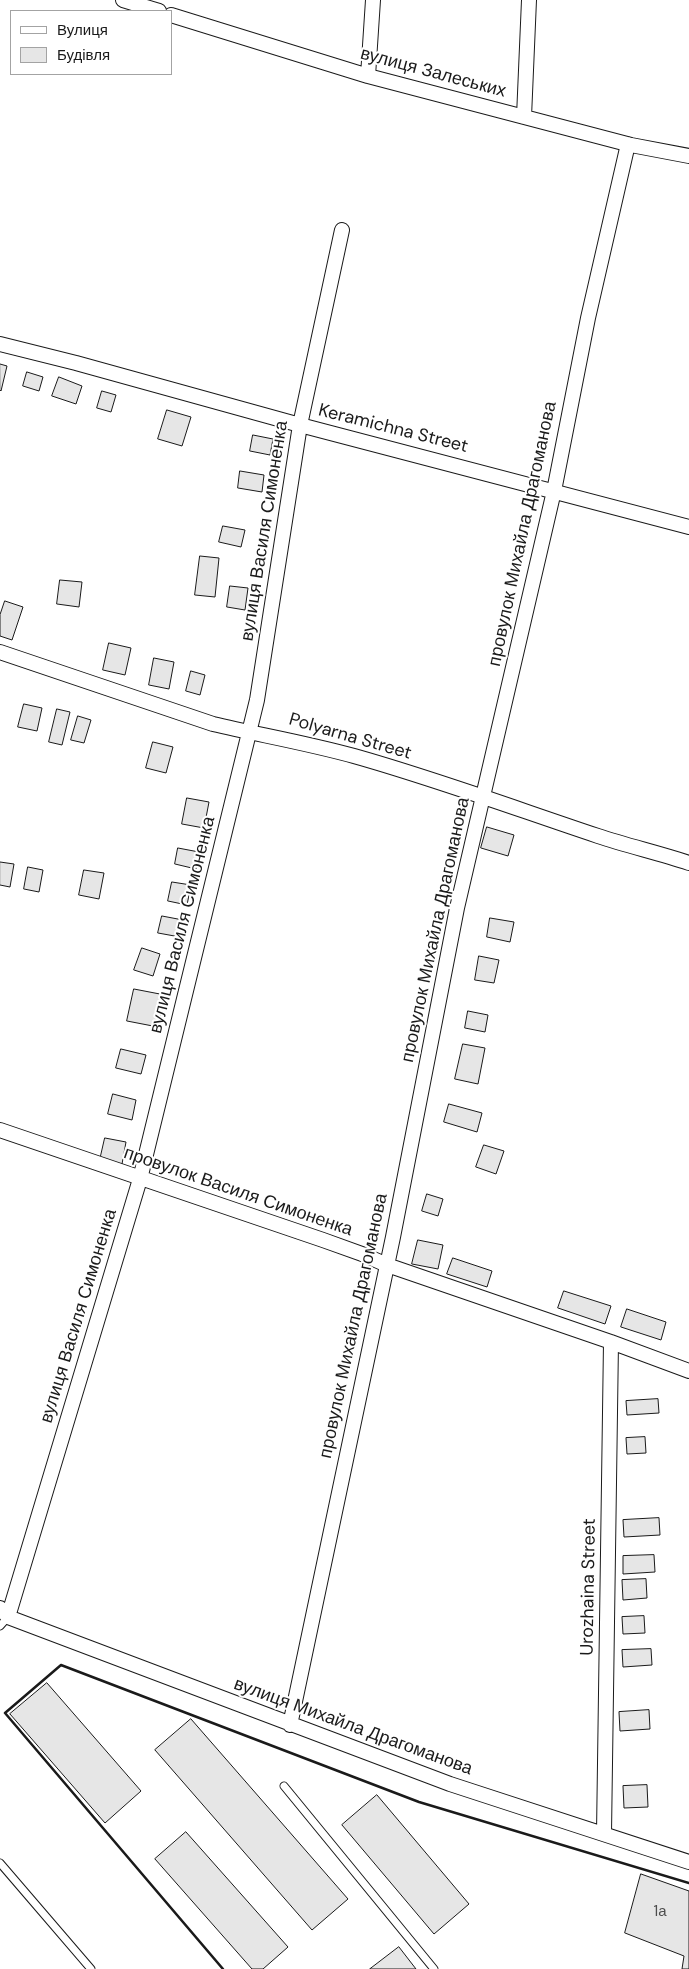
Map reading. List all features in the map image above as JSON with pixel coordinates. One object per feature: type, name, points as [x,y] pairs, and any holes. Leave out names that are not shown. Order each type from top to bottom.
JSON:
[{"type":"street","points":[[123,0],[156,10]]},
{"type":"street","points":[[368,76],[372,0]]},
{"type":"street","points":[[524,117],[529,0]]},
{"type":"street","name":"вулиця Залеських","points":[[172,15],[368,76],[628,144],[689,156]]},
{"type":"street","name":"провулок Михайла Драгоманова","points":[[290,1725],[387,1265],[457,908],[554,490],[588,318],[628,144]]},
{"type":"street","name":"вулиця Василя Симоненка","points":[[3,1617],[140,1178],[257,700],[300,425],[342,230]]},
{"type":"street","name":"Keramichna Street","points":[[0,344],[689,527]]},
{"type":"street","name":"Polyarna Street","points":[[0,652],[214,724],[275,736],[354,756],[689,864]]},
{"type":"street","name":"провулок Василя Симоненка","points":[[0,1130],[331,1243],[387,1265],[611,1342],[689,1371]]},
{"type":"street","name":"Urozhaina Street","points":[[604,1833],[611,1342]]},
{"type":"street","name":"вулиця Михайла Драгоманова","points":[[3,1617],[450,1784],[689,1862]]},
{"type":"lane","points":[[284,1786],[434,1969]]},
{"type":"lane","points":[[0,1863],[91,1969]]},
{"type":"building","points":[[0,364],[7,366],[1,391],[0,390]]},
{"type":"building","points":[[27,372],[43,377],[39,391],[23,386]]},
{"type":"building","points":[[59,377],[82,386],[76,404],[52,396]]},
{"type":"building","points":[[102,391],[116,395],[111,412],[97,408]]},
{"type":"building","points":[[167,410],[191,417],[182,446],[158,439]]},
{"type":"building","points":[[253,435],[273,439],[270,455],[250,451]]},
{"type":"building","points":[[240,471],[264,475],[262,492],[238,488]]},
{"type":"building","points":[[223,526],[245,530],[241,547],[219,542]]},
{"type":"building","points":[[200,556],[219,558],[215,597],[195,595]]},
{"type":"building","points":[[60,580],[82,582],[79,607],[57,604]]},
{"type":"building","points":[[230,586],[248,588],[245,610],[227,607]]},
{"type":"building","points":[[5,601],[23,607],[12,640],[0,636],[0,615]]},
{"type":"building","points":[[109,643],[131,648],[125,675],[103,670]]},
{"type":"building","points":[[154,658],[174,662],[169,689],[149,685]]},
{"type":"building","points":[[191,671],[205,675],[200,695],[186,691]]},
{"type":"building","points":[[24,704],[42,708],[37,731],[18,727]]},
{"type":"building","points":[[57,709],[70,712],[62,745],[49,742]]},
{"type":"building","points":[[78,716],[91,720],[84,743],[71,740]]},
{"type":"building","points":[[153,742],[173,747],[166,773],[146,768]]},
{"type":"building","points":[[187,798],[209,802],[204,828],[182,824]]},
{"type":"building","points":[[487,827],[514,835],[508,856],[481,848]]},
{"type":"building","points":[[178,848],[199,852],[196,869],[175,864]]},
{"type":"building","points":[[0,862],[14,864],[10,887],[0,885]]},
{"type":"building","points":[[28,867],[43,870],[39,892],[24,889]]},
{"type":"building","points":[[84,870],[104,873],[99,899],[79,895]]},
{"type":"building","points":[[172,882],[191,885],[187,905],[168,901]]},
{"type":"building","points":[[162,916],[183,920],[180,937],[158,933]]},
{"type":"building","points":[[490,918],[514,922],[510,942],[487,937]]},
{"type":"building","points":[[142,948],[160,954],[153,976],[134,970]]},
{"type":"building","points":[[479,956],[499,960],[494,983],[475,980]]},
{"type":"building","points":[[134,989],[165,995],[158,1027],[127,1021]]},
{"type":"building","points":[[468,1011],[488,1015],[485,1032],[465,1028]]},
{"type":"building","points":[[463,1044],[485,1048],[478,1084],[455,1079]]},
{"type":"building","points":[[121,1049],[146,1055],[141,1074],[116,1068]]},
{"type":"building","points":[[113,1094],[136,1100],[132,1120],[108,1114]]},
{"type":"building","points":[[449,1104],[482,1113],[477,1132],[444,1122]]},
{"type":"building","points":[[105,1138],[126,1142],[122,1164],[100,1160]]},
{"type":"building","points":[[484,1145],[504,1151],[496,1174],[476,1167]]},
{"type":"building","points":[[427,1194],[443,1199],[438,1216],[422,1211]]},
{"type":"building","points":[[418,1240],[443,1245],[438,1269],[412,1264]]},
{"type":"building","points":[[453,1258],[492,1271],[487,1287],[447,1274]]},
{"type":"building","points":[[564,1291],[611,1306],[605,1324],[558,1308]]},
{"type":"building","points":[[627,1309],[666,1322],[661,1340],[621,1327]]},
{"type":"building","points":[[658,1399],[659,1413],[627,1415],[626,1401]]},
{"type":"building","points":[[645,1437],[646,1453],[627,1454],[626,1438]]},
{"type":"building","points":[[659,1518],[660,1535],[624,1537],[623,1520]]},
{"type":"building","points":[[654,1555],[655,1572],[623,1574],[623,1556]]},
{"type":"building","points":[[646,1579],[647,1598],[623,1600],[622,1580]]},
{"type":"building","points":[[644,1616],[645,1633],[623,1634],[622,1617]]},
{"type":"building","points":[[651,1649],[652,1665],[623,1667],[622,1650]]},
{"type":"building","points":[[47,1683],[141,1791],[105,1823],[10,1714]]},
{"type":"building","points":[[649,1710],[650,1729],[620,1731],[619,1712]]},
{"type":"building","points":[[191,1719],[348,1899],[312,1930],[155,1750]]},
{"type":"building","points":[[647,1785],[648,1807],[624,1808],[623,1786]]},
{"type":"building","points":[[377,1795],[469,1904],[434,1934],[342,1825]]},
{"type":"building","points":[[186,1832],[288,1947],[263,1969],[252,1969],[155,1859]]},
{"type":"building","points":[[641,1874],[689,1891],[689,1969],[682,1969],[684,1956],[625,1933]]},
{"type":"building","points":[[399,1947],[416,1969],[370,1969]]},
{"type":"wall","points":[[223,1969],[5,1713],[61,1665],[419,1802],[689,1883]]}]
